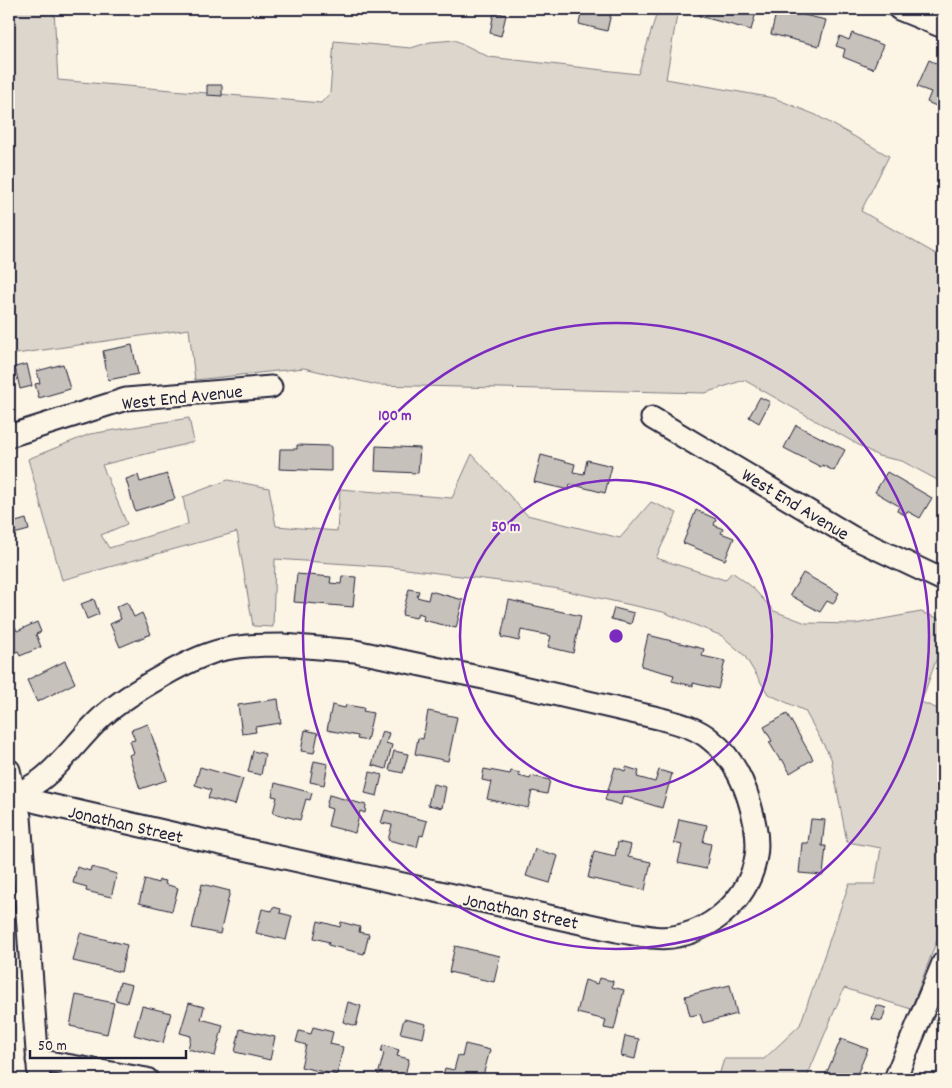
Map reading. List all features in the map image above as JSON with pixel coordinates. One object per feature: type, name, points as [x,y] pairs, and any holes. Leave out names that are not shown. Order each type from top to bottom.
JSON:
[{"type":"street","points":[[900,9],[943,27]]},
{"type":"street","name":"West End Avenue","points":[[9,436],[126,399],[271,387]]},
{"type":"street","name":"West End Avenue","points":[[652,418],[852,537],[943,580]]},
{"type":"street","name":"Jonathan Street","points":[[263,645],[355,651],[658,718],[699,731],[722,749],[740,775],[747,791],[755,824],[756,857],[751,875],[731,907],[715,920],[696,930],[677,937],[657,938],[617,932],[199,840],[37,802],[16,794],[41,780],[99,720],[122,701],[203,656],[224,649],[263,645]]},
{"type":"street","points":[[9,770],[20,817],[38,1069],[147,1079]]},
{"type":"street","points":[[895,1079],[943,963]]},
{"type":"shaded area","points":[[9,9],[54,9],[58,80],[321,103],[330,93],[334,41],[411,48],[430,42],[455,40],[489,57],[638,74],[658,9],[678,9],[666,79],[774,98],[816,115],[889,156],[861,211],[936,254],[943,239],[943,483],[902,461],[878,456],[744,380],[705,393],[377,385],[304,368],[195,380],[189,329],[9,355]]},
{"type":"shaded area","points":[[189,418],[194,442],[102,465],[127,524],[101,535],[109,548],[188,524],[183,497],[228,480],[269,488],[276,526],[337,531],[340,489],[452,498],[472,454],[527,515],[620,538],[651,502],[677,513],[656,558],[725,580],[732,572],[751,586],[774,611],[806,623],[855,624],[921,612],[943,620],[943,641],[921,702],[943,711],[943,924],[911,1009],[844,988],[806,1079],[718,1079],[724,1059],[764,1059],[800,1025],[849,884],[875,884],[881,848],[847,842],[831,758],[805,711],[768,694],[744,655],[722,636],[663,612],[553,588],[391,567],[275,559],[273,627],[253,626],[237,532],[62,580],[28,459],[90,434]]},
{"type":"building","points":[[582,9],[612,9],[607,31],[579,24]]},
{"type":"building","points":[[701,9],[757,9],[751,30],[699,16]]},
{"type":"building","points":[[777,9],[826,20],[819,46],[771,34]]},
{"type":"building","points":[[494,12],[506,15],[501,36],[490,33]]},
{"type":"building","points":[[852,33],[883,45],[873,69],[843,57],[845,49],[836,46],[840,36],[849,40]]},
{"type":"building","points":[[929,60],[942,66],[938,75],[943,77],[943,109],[927,102],[931,92],[917,87]]},
{"type":"building","points":[[207,85],[222,85],[222,96],[207,95]]},
{"type":"building","points":[[132,345],[138,374],[108,380],[103,351]]},
{"type":"building","points":[[27,364],[32,386],[20,389],[15,367]]},
{"type":"building","points":[[63,364],[70,389],[39,398],[35,384],[40,383],[37,371]]},
{"type":"building","points":[[760,397],[770,402],[759,423],[749,417]]},
{"type":"building","points":[[796,425],[845,450],[834,471],[822,465],[821,467],[784,448]]},
{"type":"building","points":[[297,445],[331,446],[331,471],[279,469],[280,449],[297,449]]},
{"type":"building","points":[[376,446],[420,448],[418,473],[375,471]]},
{"type":"building","points":[[541,455],[575,464],[573,472],[584,474],[587,460],[612,466],[605,493],[570,484],[569,490],[534,482]]},
{"type":"building","points":[[887,472],[932,498],[920,518],[907,511],[905,515],[897,511],[899,506],[875,492]]},
{"type":"building","points":[[167,474],[175,499],[135,511],[126,479],[138,475],[140,482]]},
{"type":"building","points":[[696,510],[716,519],[714,525],[723,529],[721,533],[734,538],[725,560],[683,543]]},
{"type":"building","points":[[26,519],[29,530],[10,535],[9,524]]},
{"type":"building","points":[[803,573],[839,593],[833,604],[827,601],[820,612],[790,595]]},
{"type":"building","points":[[297,574],[331,577],[330,583],[341,584],[342,576],[356,577],[353,607],[294,602]]},
{"type":"building","points":[[409,589],[419,591],[417,597],[428,600],[430,591],[463,600],[456,628],[423,620],[424,615],[418,613],[416,618],[402,615]]},
{"type":"building","points":[[94,599],[99,614],[87,619],[81,604]]},
{"type":"building","points":[[509,600],[581,616],[573,653],[548,647],[551,636],[521,630],[519,641],[501,637]]},
{"type":"building","points":[[127,602],[134,617],[142,613],[151,634],[120,647],[110,624],[121,619],[116,607]]},
{"type":"building","points":[[614,608],[634,613],[631,624],[611,619]]},
{"type":"building","points":[[13,622],[17,631],[37,622],[41,632],[36,634],[41,647],[20,656],[18,651],[13,653],[9,643],[9,640],[12,639],[9,624]]},
{"type":"building","points":[[648,635],[704,649],[702,656],[725,661],[718,689],[693,683],[693,686],[672,681],[674,675],[641,666]]},
{"type":"building","points":[[65,661],[75,683],[37,702],[27,680]]},
{"type":"building","points":[[278,699],[281,723],[255,727],[256,732],[242,734],[238,705]]},
{"type":"building","points":[[332,705],[345,708],[346,705],[364,708],[363,711],[373,713],[367,741],[357,739],[358,736],[327,730]]},
{"type":"building","points":[[428,711],[457,717],[448,761],[415,754],[418,738],[423,739]]},
{"type":"building","points":[[787,714],[813,759],[790,773],[769,742],[772,741],[764,727]]},
{"type":"building","points":[[148,724],[167,780],[140,789],[129,755],[134,753],[130,741],[135,740],[131,730]]},
{"type":"building","points":[[305,730],[318,733],[314,753],[301,751]]},
{"type":"building","points":[[382,731],[389,733],[386,743],[392,745],[386,769],[372,765]]},
{"type":"building","points":[[253,751],[265,754],[261,775],[248,772]]},
{"type":"building","points":[[394,751],[408,754],[403,773],[389,770]]},
{"type":"building","points":[[314,761],[328,764],[324,785],[310,782]]},
{"type":"building","points":[[200,767],[243,779],[235,805],[208,798],[211,790],[195,785]]},
{"type":"building","points":[[615,767],[625,771],[626,767],[639,771],[637,777],[655,782],[659,770],[672,774],[662,808],[623,796],[621,805],[605,800]]},
{"type":"building","points":[[484,769],[510,774],[511,771],[520,773],[519,776],[530,779],[531,776],[550,780],[547,794],[532,791],[528,808],[487,799],[491,782],[482,780]]},
{"type":"building","points":[[370,772],[382,775],[377,796],[365,793]]},
{"type":"building","points":[[275,783],[312,793],[310,800],[306,799],[300,820],[273,813],[277,797],[272,796]]},
{"type":"building","points":[[433,784],[446,787],[442,808],[428,805]]},
{"type":"building","points":[[329,795],[366,805],[365,813],[360,811],[355,833],[328,826],[332,809],[326,807]]},
{"type":"building","points":[[385,810],[427,821],[423,836],[420,835],[417,847],[388,840],[392,825],[381,823]]},
{"type":"building","points":[[679,819],[707,825],[703,842],[711,844],[706,869],[678,863],[682,845],[674,843]]},
{"type":"building","points":[[811,819],[825,820],[822,846],[826,846],[823,875],[799,873],[802,843],[808,843]]},
{"type":"building","points":[[618,842],[631,845],[628,857],[651,862],[645,890],[588,878],[594,851],[615,856]]},
{"type":"building","points":[[535,849],[558,856],[550,883],[526,876]]},
{"type":"building","points":[[77,867],[90,871],[91,867],[117,874],[111,897],[86,891],[87,887],[73,883]]},
{"type":"building","points":[[145,879],[158,883],[159,880],[166,881],[165,884],[178,888],[172,911],[139,903]]},
{"type":"building","points":[[202,884],[230,891],[220,934],[192,928]]},
{"type":"building","points":[[273,907],[281,909],[280,913],[292,916],[286,940],[256,933],[262,909],[272,911]]},
{"type":"building","points":[[318,921],[340,927],[341,922],[360,927],[359,932],[369,934],[364,954],[328,945],[329,942],[314,938]]},
{"type":"building","points":[[80,933],[127,945],[121,972],[73,961]]},
{"type":"building","points":[[455,946],[500,956],[494,982],[449,972]]},
{"type":"building","points":[[599,978],[613,981],[612,987],[624,990],[614,1030],[604,1028],[606,1020],[577,1013],[585,980],[597,984]]},
{"type":"building","points":[[120,982],[132,985],[127,1003],[115,1000]]},
{"type":"building","points":[[730,985],[737,1014],[703,1023],[700,1014],[690,1016],[685,996]]},
{"type":"building","points":[[76,995],[114,1003],[107,1034],[70,1026]]},
{"type":"building","points":[[348,1002],[361,1006],[356,1026],[343,1022]]},
{"type":"building","points":[[189,1003],[204,1007],[201,1019],[223,1025],[215,1056],[188,1049],[191,1036],[180,1033]]},
{"type":"building","points":[[876,1005],[886,1008],[882,1021],[872,1019]]},
{"type":"building","points":[[142,1006],[171,1013],[163,1043],[134,1035]]},
{"type":"building","points":[[404,1019],[426,1024],[423,1038],[400,1033]]},
{"type":"building","points":[[313,1027],[333,1032],[330,1044],[343,1047],[337,1075],[301,1067],[306,1045],[296,1042],[299,1031],[311,1034]]},
{"type":"building","points":[[240,1029],[275,1037],[270,1060],[235,1052]]},
{"type":"building","points":[[625,1036],[639,1039],[635,1059],[621,1056]]},
{"type":"building","points":[[841,1039],[868,1049],[855,1079],[824,1079]]},
{"type":"building","points":[[465,1044],[490,1050],[482,1079],[442,1079],[445,1068],[454,1070],[458,1055],[462,1057]]},
{"type":"building","points":[[383,1045],[399,1050],[397,1056],[409,1059],[404,1079],[377,1079],[384,1053],[381,1052]]}]
